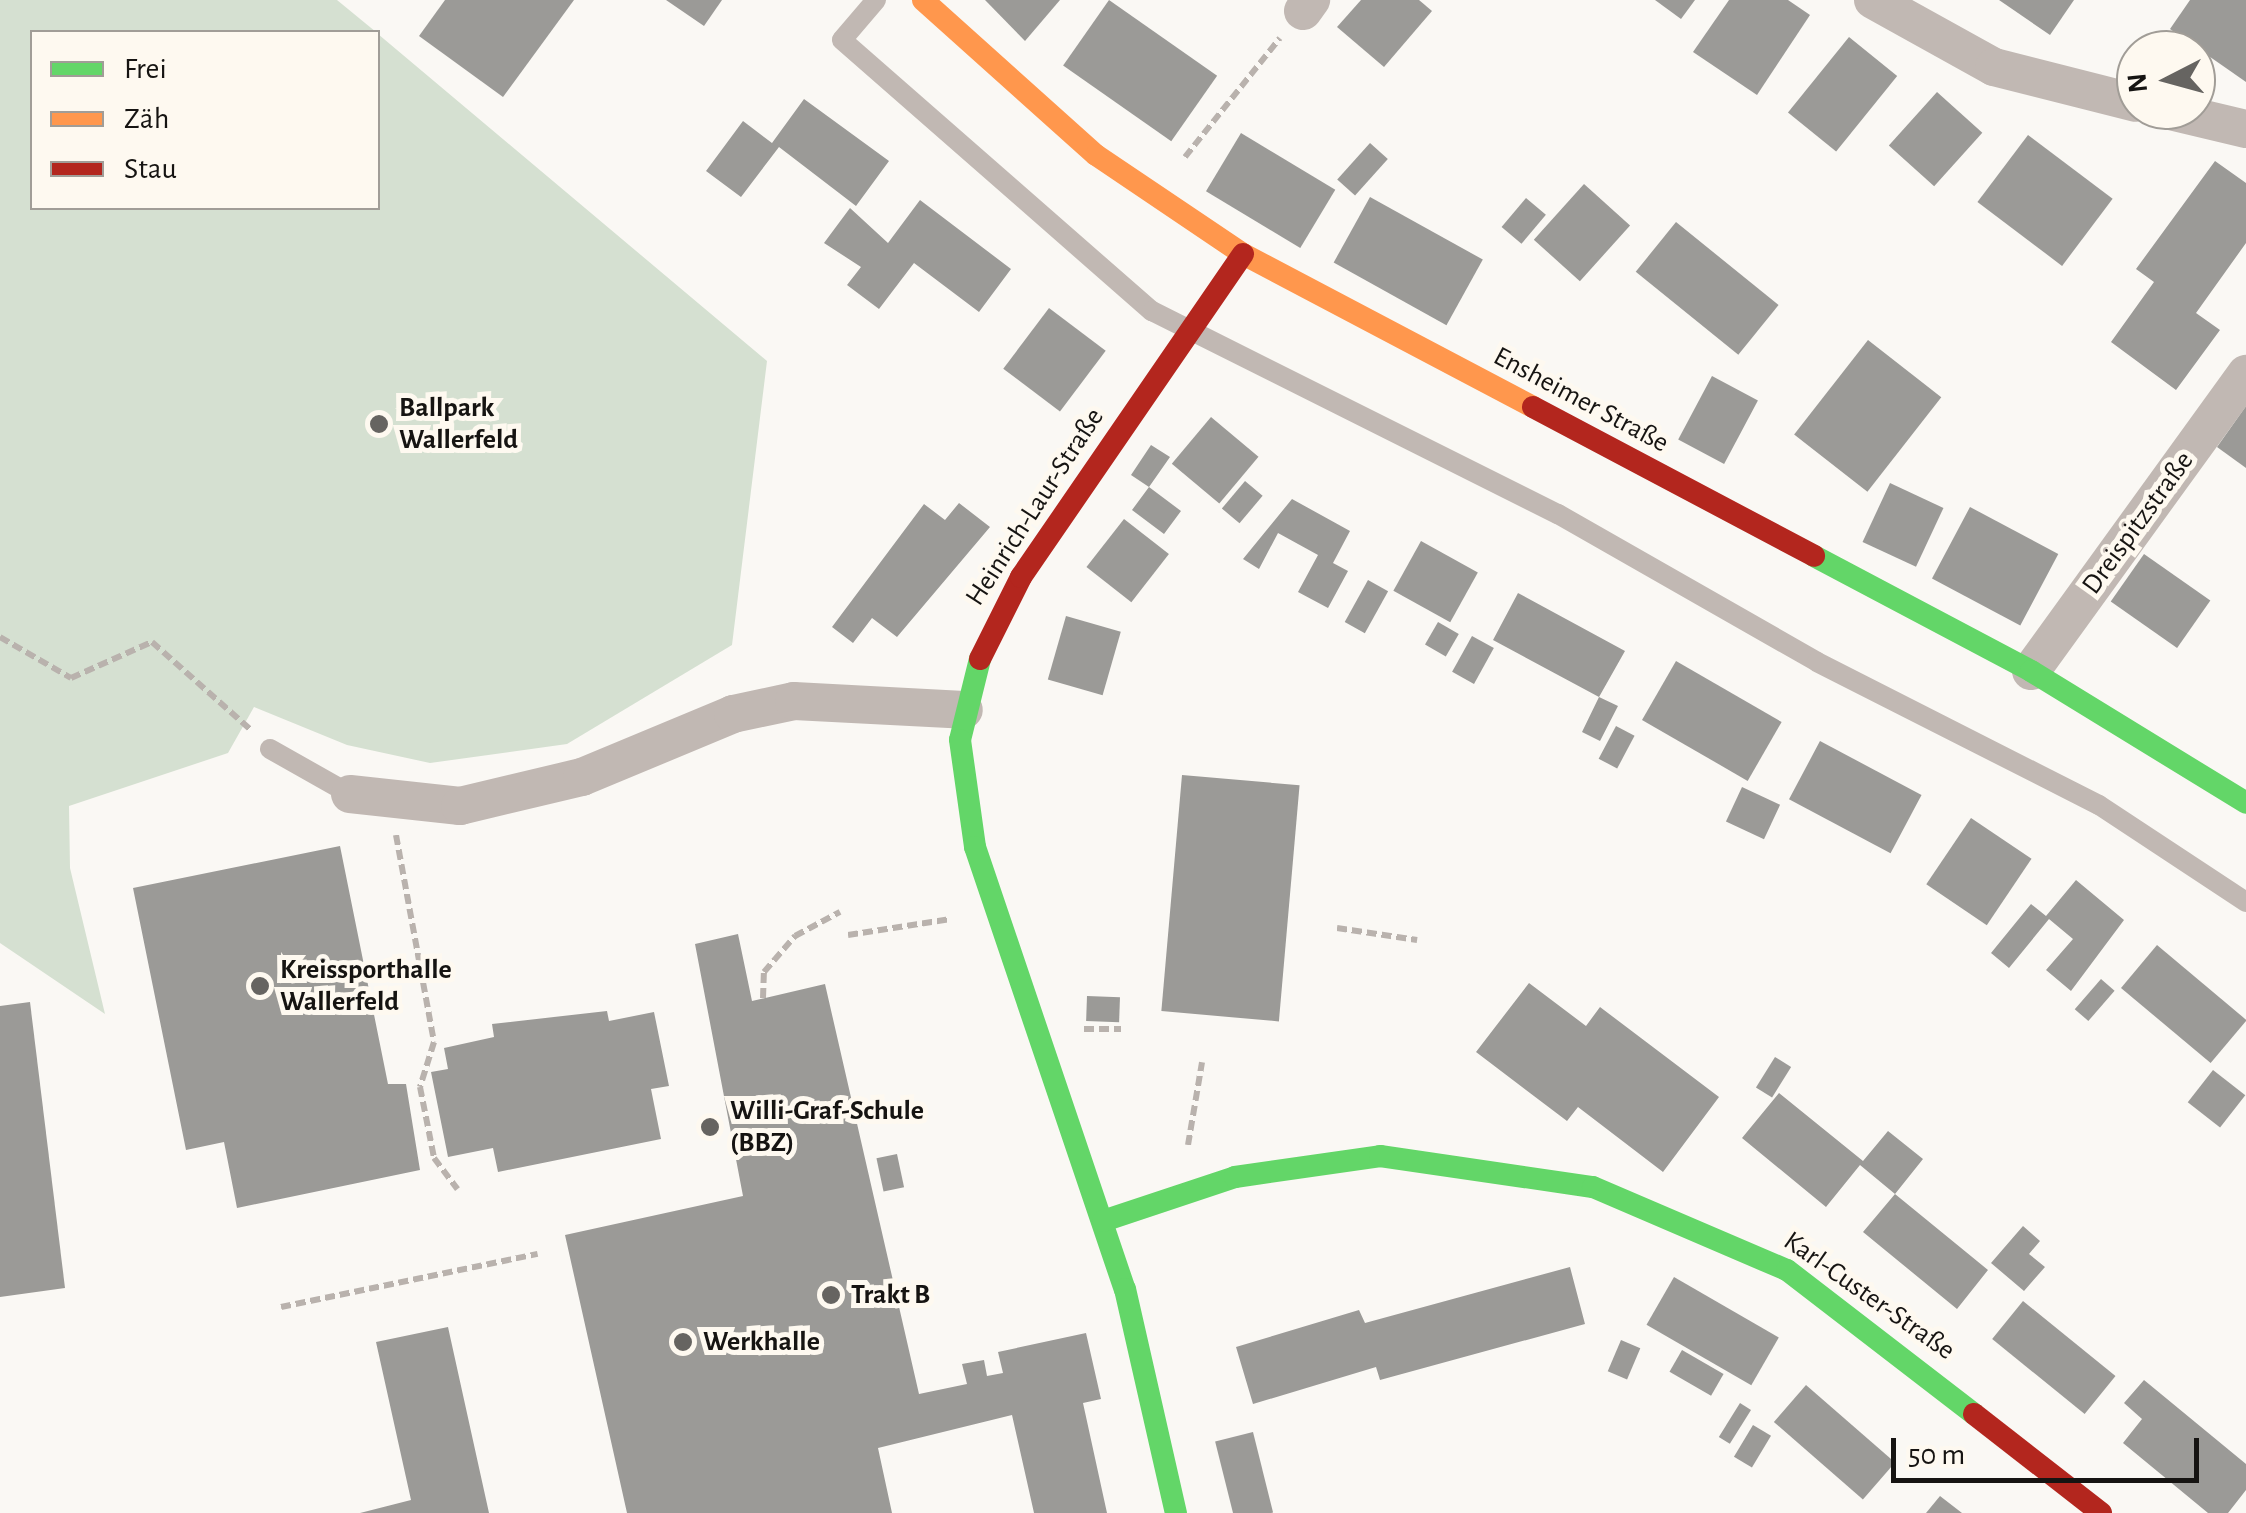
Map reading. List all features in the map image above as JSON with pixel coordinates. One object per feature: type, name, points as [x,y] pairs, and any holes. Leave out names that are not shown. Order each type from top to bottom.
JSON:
[{"type":"street","name":"Ensheimer Straße","points":[[923,0],[1154,198],[1243,254],[2031,672],[2246,804]]},
{"type":"street","points":[[1873,0],[1994,68],[2116,98]]},
{"type":"street","points":[[2216,122],[2246,129]]},
{"type":"street","name":"Heinrich-Laur-Straße","points":[[1176,1513],[1103,1221],[997,913],[959,780],[964,710],[1021,577],[1186,330],[1243,254]]},
{"type":"street","name":"Dreispitzstraße","points":[[2031,672],[2246,374]]},
{"type":"street","points":[[350,794],[460,806],[582,777],[734,714],[794,701],[964,710]]},
{"type":"street","name":"Karl-Custer-Straße","points":[[1103,1221],[1236,1177],[1380,1156],[1534,1172],[1666,1212],[1840,1306],[2100,1513]]},
{"type":"lane","points":[[876,0],[842,40],[1152,312],[1558,514],[1817,662],[2099,805],[2246,902]]},
{"type":"lane","points":[[270,749],[350,794]]},
{"type":"path","points":[[1154,198],[1306,6]]},
{"type":"path","points":[[0,637],[70,678],[152,642],[224,704]]},
{"type":"path","points":[[394,826],[434,1042],[420,1086],[434,1158],[457,1189]]},
{"type":"path","points":[[762,998],[764,972],[794,936],[840,912]]},
{"type":"path","points":[[848,935],[997,913]]},
{"type":"path","points":[[1337,928],[1417,940]]},
{"type":"path","points":[[1089,1029],[1121,1029]]},
{"type":"path","points":[[1180,1196],[1202,1062]]},
{"type":"path","points":[[282,1307],[538,1254]]},
{"type":"green space","name":"Ballpark Wallerfeld","points":[[0,0],[337,0],[374,30],[30,30],[30,210],[380,210],[380,36],[767,361],[732,645],[567,744],[430,763],[347,745],[254,707],[228,753],[69,806],[70,868],[105,1014],[0,943]]},
{"type":"building","points":[[445,0],[574,0],[503,97],[419,36]]},
{"type":"building","points":[[666,0],[722,0],[704,26]]},
{"type":"building","points":[[985,0],[1060,0],[1025,41]]},
{"type":"building","points":[[1109,0],[1217,76],[1171,141],[1063,66]]},
{"type":"building","points":[[1361,0],[1419,0],[1432,11],[1384,67],[1337,27]]},
{"type":"building","points":[[1655,0],[1695,0],[1681,19]]},
{"type":"building","points":[[1729,0],[1788,0],[1810,15],[1757,95],[1693,52]]},
{"type":"building","points":[[1999,0],[2074,0],[2050,35]]},
{"type":"building","points":[[2190,0],[2246,0],[2246,82],[2216,61],[2216,30],[2170,29]]},
{"type":"building","points":[[1849,37],[1897,76],[1836,151],[1788,112]]},
{"type":"building","points":[[1937,92],[1982,133],[1934,186],[1889,146]]},
{"type":"building","points":[[804,99],[889,161],[856,206],[779,147],[741,197],[706,171],[743,121],[772,143]]},
{"type":"building","points":[[1241,133],[1335,190],[1300,248],[1206,191]]},
{"type":"building","points":[[2028,135],[2113,199],[2062,266],[1977,202]]},
{"type":"building","points":[[1370,143],[1388,159],[1355,195],[1337,179]]},
{"type":"building","points":[[2215,161],[2246,183],[2246,243],[2196,313],[2220,330],[2176,390],[2111,342],[2154,282],[2136,269]]},
{"type":"building","points":[[1584,184],[1630,225],[1580,281],[1534,240]]},
{"type":"building","points":[[1370,197],[1483,260],[1446,325],[1334,263]]},
{"type":"building","points":[[1526,198],[1546,215],[1521,244],[1502,227]]},
{"type":"building","points":[[920,200],[1011,269],[979,312],[914,263],[879,309],[847,285],[861,267],[824,243],[850,208],[888,243]]},
{"type":"building","points":[[1676,222],[1779,305],[1738,355],[1636,272]]},
{"type":"building","points":[[1049,308],[1106,351],[1060,411],[1003,369]]},
{"type":"building","points":[[1868,340],[1941,397],[1867,492],[1794,435]]},
{"type":"building","points":[[1712,376],[1758,400],[1724,464],[1678,440]]},
{"type":"building","points":[[2246,406],[2246,468],[2217,447]]},
{"type":"building","points":[[1211,417],[1258,457],[1219,504],[1172,464]]},
{"type":"building","points":[[1151,445],[1170,457],[1149,487],[1131,475]]},
{"type":"building","points":[[1245,481],[1263,496],[1239,523],[1222,509]]},
{"type":"building","points":[[1890,483],[1943,508],[1916,567],[1863,542]]},
{"type":"building","points":[[1149,487],[1181,511],[1164,534],[1132,510]]},
{"type":"building","points":[[1292,499],[1350,531],[1333,563],[1348,571],[1328,608],[1298,592],[1318,555],[1278,533],[1259,569],[1243,559]]},
{"type":"building","points":[[959,503],[990,527],[897,637],[872,618],[853,643],[832,627],[924,504],[945,520]]},
{"type":"building","points":[[1970,507],[2058,554],[2020,625],[1932,579]]},
{"type":"building","points":[[1124,519],[1169,554],[1131,602],[1086,567]]},
{"type":"building","points":[[1421,541],[1478,573],[1450,622],[1393,591]]},
{"type":"building","points":[[2144,554],[2210,600],[2177,648],[2111,602]]},
{"type":"building","points":[[1368,580],[1388,591],[1365,633],[1345,622]]},
{"type":"building","points":[[1518,593],[1625,651],[1599,697],[1493,640]]},
{"type":"building","points":[[1066,616],[1121,632],[1103,695],[1048,679]]},
{"type":"building","points":[[1438,622],[1459,634],[1446,657],[1425,645]]},
{"type":"building","points":[[1472,636],[1494,648],[1474,684],[1452,672]]},
{"type":"building","points":[[1676,661],[1782,722],[1748,781],[1642,720]]},
{"type":"building","points":[[1599,697],[1618,706],[1600,741],[1582,732]]},
{"type":"building","points":[[1616,726],[1635,736],[1617,769],[1599,759]]},
{"type":"building","points":[[1820,741],[1922,795],[1891,853],[1789,799]]},
{"type":"building","points":[[1182,775],[1300,785],[1279,1021],[1161,1011]]},
{"type":"building","points":[[1742,787],[1780,805],[1764,839],[1726,821]]},
{"type":"building","points":[[1971,818],[2032,859],[1987,925],[1926,884]]},
{"type":"building","name":"Kreissporthalle Wallerfeld","points":[[340,846],[388,1084],[406,1084],[420,1170],[237,1208],[224,1142],[186,1150],[133,888]]},
{"type":"building","points":[[2076,880],[2124,920],[2071,991],[2046,970],[2073,939],[2049,919],[2009,968],[1991,953],[2031,904],[2046,916]]},
{"type":"building","points":[[738,934],[752,1001],[825,984],[919,1394],[967,1384],[962,1364],[984,1360],[987,1376],[1003,1373],[998,1352],[1086,1333],[1101,1399],[1083,1403],[1107,1513],[1034,1513],[1012,1415],[878,1448],[892,1513],[627,1513],[565,1235],[743,1196],[695,944]]},
{"type":"building","points":[[2157,945],[2246,1020],[2211,1063],[2121,988]]},
{"type":"building","points":[[2101,979],[2115,991],[2088,1021],[2075,1009]]},
{"type":"building","points":[[1529,983],[1586,1026],[1600,1007],[1719,1097],[1663,1172],[1578,1107],[1567,1121],[1476,1052]]},
{"type":"building","points":[[1087,996],[1120,997],[1119,1022],[1086,1021]]},
{"type":"building","points":[[30,1002],[65,1288],[0,1297],[0,1006]]},
{"type":"building","points":[[607,1011],[609,1021],[654,1012],[669,1086],[651,1089],[661,1139],[498,1172],[493,1148],[448,1157],[431,1072],[448,1069],[444,1048],[494,1037],[492,1024]]},
{"type":"building","points":[[1775,1057],[1791,1067],[1772,1098],[1756,1088]]},
{"type":"building","points":[[2213,1070],[2245,1095],[2220,1128],[2188,1102]]},
{"type":"building","points":[[1779,1093],[1863,1161],[1888,1131],[1923,1159],[1895,1194],[1860,1165],[1826,1207],[1742,1138]]},
{"type":"building","points":[[897,1154],[904,1187],[884,1192],[876,1158]]},
{"type":"building","points":[[1895,1194],[1988,1270],[1957,1309],[1863,1232]]},
{"type":"building","points":[[2023,1226],[2040,1241],[2029,1254],[2045,1267],[2024,1291],[1991,1263]]},
{"type":"building","points":[[1570,1267],[1585,1324],[1380,1380],[1376,1367],[1253,1404],[1236,1347],[1359,1310],[1365,1323]]},
{"type":"building","points":[[1674,1277],[1779,1338],[1751,1385],[1646,1325]]},
{"type":"building","points":[[2023,1301],[2115,1376],[2085,1414],[1992,1339]]},
{"type":"building","points":[[448,1327],[489,1513],[360,1513],[411,1500],[376,1342]]},
{"type":"building","points":[[1621,1340],[1640,1348],[1627,1380],[1608,1371]]},
{"type":"building","points":[[1682,1350],[1724,1374],[1711,1396],[1670,1372]]},
{"type":"building","points":[[2144,1380],[2246,1464],[2246,1490],[2228,1513],[2208,1513],[2123,1443],[2142,1419],[2124,1403]]},
{"type":"building","points":[[1806,1385],[1895,1462],[1863,1499],[1774,1422]]},
{"type":"building","points":[[1740,1403],[1751,1410],[1730,1444],[1719,1437]]},
{"type":"building","points":[[1753,1425],[1771,1436],[1752,1468],[1734,1457]]},
{"type":"building","points":[[1253,1432],[1273,1513],[1233,1513],[1215,1441]]},
{"type":"building","points":[[1940,1496],[1962,1513],[1926,1513]]},
{"type":"traffic: fast","points":[[1814,556],[2031,671],[2246,803]]},
{"type":"traffic: fast","points":[[980,659],[960,740],[975,847],[1125,1289],[1176,1513]]},
{"type":"traffic: fast","points":[[1103,1221],[1235,1177],[1380,1156],[1593,1187],[1787,1270],[1974,1414]]},
{"type":"traffic: slow","points":[[923,0],[1096,155],[1243,254],[1533,407]]},
{"type":"traffic: jam","points":[[980,659],[1021,577],[1243,254]]},
{"type":"traffic: jam","points":[[1533,407],[1814,556]]},
{"type":"traffic: jam","points":[[1974,1414],[2101,1513]]},
{"type":"place","name":"Ballpark Wallerfeld","points":[[379,424]]},
{"type":"place","name":"Kreissporthalle Wallerfeld","points":[[260,986]]},
{"type":"place","name":"Willi-Graf-Schule (BBZ)","points":[[710,1127]]},
{"type":"place","name":"Trakt B","points":[[831,1295]]},
{"type":"place","name":"Werkhalle","points":[[683,1342]]}]
